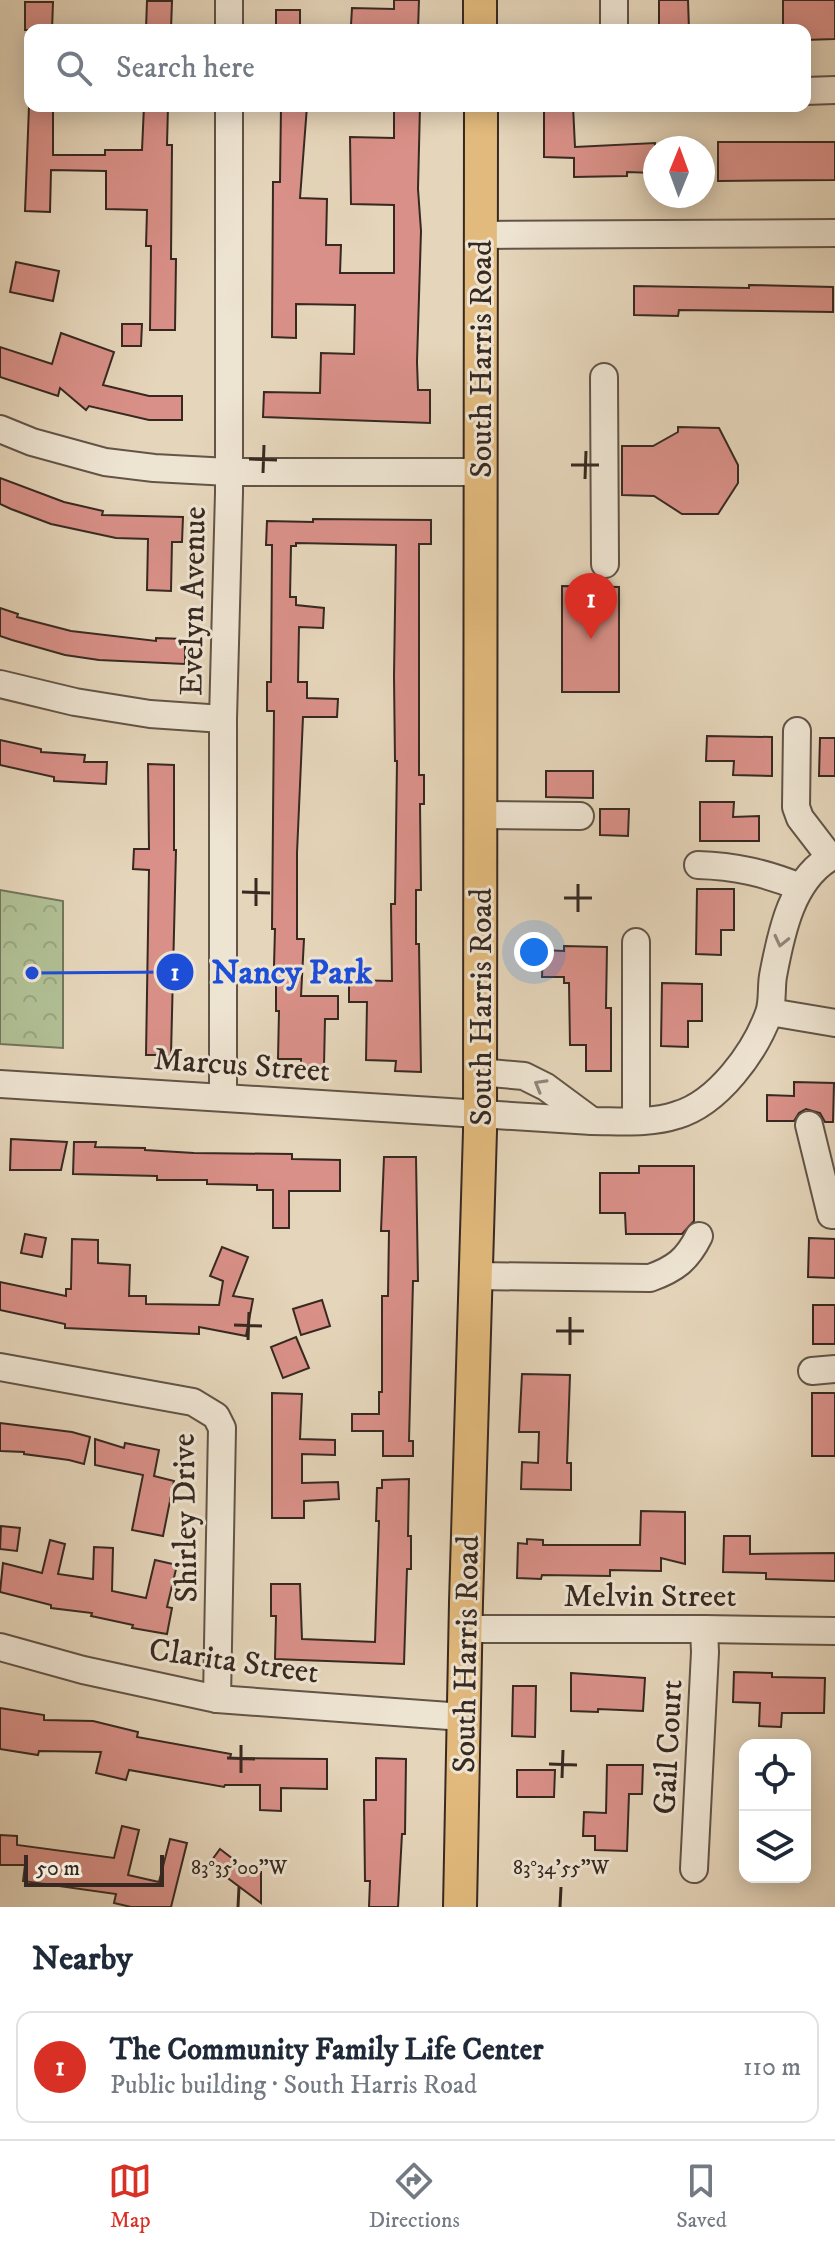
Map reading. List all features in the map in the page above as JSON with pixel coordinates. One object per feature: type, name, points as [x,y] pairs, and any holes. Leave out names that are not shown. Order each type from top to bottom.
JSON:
[{"type":"main road","points":[[480,0],[480,24]]},
{"type":"main road","name":"South Harris Road","points":[[460,1907],[480,1113],[481,112]]},
{"type":"street","points":[[229,0],[229,24]]},
{"type":"street","points":[[614,0],[614,24]]},
{"type":"street","points":[[811,91],[835,90]]},
{"type":"street","name":"Evelyn Avenue","points":[[223,1097],[229,112]]},
{"type":"street","points":[[480,235],[835,233]]},
{"type":"street","points":[[604,377],[605,564]]},
{"type":"street","points":[[0,429],[32,442],[105,462],[154,468],[229,472],[481,472]]},
{"type":"street","points":[[0,684],[75,702],[150,714],[223,719]]},
{"type":"street","points":[[698,865],[727,865],[759,872],[800,887],[813,870],[833,856],[800,818],[796,807],[797,731]]},
{"type":"street","points":[[480,815],[580,816]]},
{"type":"street","name":"Marcus Street","points":[[0,1084],[592,1121],[636,1121],[676,1116],[715,1095],[746,1056],[770,1012],[782,933],[800,887]]},
{"type":"street","points":[[636,942],[636,1121]]},
{"type":"street","points":[[770,1012],[835,1023]]},
{"type":"street","points":[[479,1072],[524,1076],[546,1087],[592,1121]]},
{"type":"street","points":[[809,1125],[831,1215],[835,1215]]},
{"type":"street","points":[[476,1276],[650,1278],[689,1257],[699,1236]]},
{"type":"street","name":"Shirley Drive","points":[[0,1367],[193,1402],[216,1416],[222,1428],[217,1699]]},
{"type":"street","name":"Melvin Street","points":[[465,1629],[835,1631]]},
{"type":"street","name":"Gail Court","points":[[694,1869],[704,1629]]},
{"type":"street","name":"Clarita Street","points":[[0,1647],[83,1670],[217,1699],[463,1717]]},
{"type":"green space","points":[[0,890],[63,901],[63,1048],[0,1044]]},
{"type":"building","points":[[394,0],[419,0],[418,24],[351,24],[352,8],[394,9]]},
{"type":"building","points":[[659,0],[688,0],[689,24],[659,24]]},
{"type":"building","points":[[783,0],[835,0],[835,39],[811,40],[811,24],[783,24]]},
{"type":"building","points":[[147,1],[172,1],[171,24],[146,24]]},
{"type":"building","points":[[25,2],[53,2],[52,24],[25,24]]},
{"type":"building","points":[[276,10],[300,10],[300,24],[276,24]]},
{"type":"building","points":[[29,112],[53,112],[53,155],[105,155],[105,150],[142,150],[144,112],[168,112],[167,145],[172,145],[171,259],[176,259],[175,330],[150,330],[151,246],[146,246],[147,210],[106,209],[106,171],[51,170],[50,212],[25,211]]},
{"type":"building","points":[[281,112],[307,112],[300,198],[327,199],[326,245],[341,245],[340,273],[394,273],[394,205],[351,204],[350,137],[394,138],[394,112],[420,112],[418,189],[421,231],[417,362],[418,390],[430,390],[430,423],[263,417],[264,392],[320,393],[321,353],[354,354],[355,305],[296,304],[296,338],[272,337],[273,182],[280,182]]},
{"type":"building","points":[[544,112],[573,112],[575,147],[643,144],[643,173],[574,177],[574,158],[544,157]]},
{"type":"building","points":[[718,142],[835,142],[835,180],[718,181]]},
{"type":"building","points":[[16,262],[59,271],[53,301],[10,292]]},
{"type":"building","points":[[749,285],[833,287],[833,312],[679,310],[678,316],[634,315],[634,286],[749,288]]},
{"type":"building","points":[[122,324],[142,324],[141,346],[122,346]]},
{"type":"building","points":[[61,333],[114,352],[103,385],[149,396],[182,396],[182,420],[149,420],[89,406],[86,410],[60,388],[58,396],[0,377],[0,347],[52,364]]},
{"type":"building","points":[[678,427],[719,428],[738,465],[738,483],[718,514],[682,514],[654,496],[622,495],[622,446],[653,446],[678,432]]},
{"type":"building","points":[[0,478],[64,502],[103,511],[102,515],[183,517],[182,542],[172,542],[171,591],[147,590],[148,539],[116,538],[51,524],[11,509],[0,504]]},
{"type":"building","points":[[313,519],[431,520],[431,544],[419,544],[419,775],[424,775],[424,804],[420,804],[421,890],[416,890],[416,944],[419,944],[421,1072],[395,1071],[396,1061],[366,1060],[367,1002],[349,1002],[349,980],[392,981],[391,904],[395,904],[397,761],[394,676],[396,545],[296,543],[296,546],[291,546],[290,597],[296,597],[296,605],[324,608],[323,628],[299,627],[298,682],[307,682],[307,698],[338,699],[337,717],[303,717],[297,853],[297,939],[304,939],[301,996],[338,996],[338,1019],[325,1019],[324,1066],[301,1066],[301,1059],[278,1059],[279,1011],[276,1011],[275,929],[272,929],[274,711],[267,711],[267,682],[271,682],[272,545],[266,545],[267,521],[313,522]]},
{"type":"building","points":[[562,586],[619,587],[619,692],[562,692]]},
{"type":"building","points":[[0,608],[18,614],[17,617],[71,631],[156,641],[156,638],[185,639],[185,664],[99,660],[65,655],[12,640],[0,636]]},
{"type":"building","points":[[707,736],[772,737],[772,776],[733,775],[734,761],[706,761]]},
{"type":"building","points":[[820,738],[835,738],[835,776],[819,776]]},
{"type":"building","points":[[0,740],[41,749],[41,752],[85,755],[84,762],[107,762],[106,784],[54,781],[54,777],[0,765]]},
{"type":"building","points":[[148,764],[174,765],[176,850],[171,1055],[146,1055],[149,870],[133,869],[134,849],[149,849]]},
{"type":"building","points":[[546,771],[593,771],[593,798],[546,797]]},
{"type":"building","points":[[700,802],[734,802],[733,817],[759,816],[759,841],[700,841]]},
{"type":"building","points":[[600,809],[629,809],[628,836],[600,835]]},
{"type":"building","points":[[697,889],[734,889],[734,930],[721,930],[721,955],[696,954]]},
{"type":"building","points":[[564,946],[607,947],[606,1008],[611,1008],[611,1071],[586,1071],[586,1045],[570,1045],[569,983],[564,983],[564,977],[542,977],[543,950],[564,951]]},
{"type":"building","points":[[662,983],[702,984],[702,1021],[688,1021],[688,1047],[661,1046]]},
{"type":"building","points":[[794,1082],[834,1083],[833,1122],[825,1122],[820,1113],[806,1109],[794,1121],[767,1121],[767,1095],[794,1096]]},
{"type":"building","points":[[11,1139],[67,1142],[61,1170],[10,1170]]},
{"type":"building","points":[[74,1142],[96,1142],[95,1147],[194,1153],[292,1154],[292,1159],[340,1160],[340,1191],[289,1191],[289,1228],[273,1228],[273,1190],[257,1190],[257,1185],[207,1184],[207,1180],[157,1180],[157,1176],[73,1174]]},
{"type":"building","points":[[384,1157],[416,1157],[418,1281],[413,1281],[409,1441],[413,1441],[413,1456],[383,1456],[383,1431],[352,1431],[352,1414],[379,1414],[379,1392],[382,1392],[382,1296],[388,1296],[389,1231],[381,1231]]},
{"type":"building","points":[[639,1166],[694,1166],[694,1221],[682,1234],[626,1234],[625,1213],[600,1213],[600,1173],[639,1173]]},
{"type":"building","points":[[25,1234],[46,1238],[42,1257],[21,1253]]},
{"type":"building","points":[[809,1238],[835,1239],[835,1278],[808,1277]]},
{"type":"building","points":[[72,1239],[98,1240],[98,1263],[130,1265],[129,1296],[146,1296],[146,1304],[219,1305],[223,1281],[210,1276],[222,1247],[248,1257],[233,1296],[253,1299],[246,1336],[199,1327],[199,1334],[65,1328],[65,1324],[0,1310],[0,1282],[66,1296],[66,1289],[71,1289]]},
{"type":"building","points":[[322,1300],[330,1326],[301,1335],[293,1309]]},
{"type":"building","points":[[813,1305],[835,1305],[835,1344],[813,1344]]},
{"type":"building","points":[[296,1337],[309,1368],[283,1378],[271,1347]]},
{"type":"building","points":[[522,1374],[570,1375],[567,1463],[571,1463],[571,1490],[521,1489],[522,1462],[538,1463],[539,1432],[519,1432]]},
{"type":"building","points":[[272,1393],[302,1394],[300,1439],[335,1440],[335,1455],[302,1454],[302,1483],[338,1482],[339,1499],[304,1501],[304,1518],[272,1518]]},
{"type":"building","points":[[812,1393],[835,1393],[835,1456],[812,1456]]},
{"type":"building","points":[[0,1423],[90,1437],[84,1464],[24,1452],[0,1451]]},
{"type":"building","points":[[95,1439],[124,1448],[125,1443],[159,1450],[154,1476],[174,1481],[163,1536],[132,1530],[143,1475],[95,1465]]},
{"type":"building","points":[[409,1479],[411,1569],[407,1569],[404,1664],[275,1659],[276,1616],[271,1616],[271,1584],[300,1584],[302,1639],[375,1642],[379,1521],[376,1521],[377,1488],[382,1488],[382,1480]]},
{"type":"building","points":[[641,1511],[685,1512],[685,1564],[661,1558],[661,1571],[610,1570],[610,1576],[542,1575],[541,1579],[517,1578],[518,1543],[527,1544],[527,1539],[543,1540],[543,1545],[640,1545]]},
{"type":"building","points":[[1,1526],[20,1528],[17,1551],[0,1549]]},
{"type":"building","points":[[724,1536],[750,1536],[750,1554],[835,1553],[835,1581],[766,1579],[766,1573],[723,1572]]},
{"type":"building","points":[[50,1540],[65,1544],[58,1574],[93,1579],[94,1547],[113,1548],[112,1591],[146,1598],[155,1560],[177,1565],[167,1607],[172,1608],[167,1634],[132,1628],[133,1625],[91,1616],[92,1613],[51,1608],[51,1605],[0,1592],[3,1563],[42,1573]]},
{"type":"building","points":[[734,1672],[772,1673],[772,1677],[825,1678],[824,1713],[782,1713],[781,1727],[759,1726],[760,1703],[733,1702]]},
{"type":"building","points":[[571,1673],[645,1678],[643,1711],[571,1711]]},
{"type":"building","points":[[513,1686],[536,1686],[535,1737],[512,1736]]},
{"type":"building","points":[[0,1708],[44,1715],[44,1720],[93,1721],[138,1732],[137,1737],[231,1754],[230,1758],[327,1759],[327,1789],[281,1788],[281,1811],[260,1810],[260,1785],[224,1787],[129,1770],[126,1780],[96,1773],[101,1752],[39,1751],[38,1755],[0,1749]]},
{"type":"building","points":[[376,1758],[406,1759],[405,1834],[402,1834],[398,1907],[369,1907],[370,1881],[365,1881],[364,1800],[376,1800]]},
{"type":"building","points":[[607,1765],[643,1765],[642,1794],[629,1794],[627,1851],[595,1850],[595,1836],[583,1836],[584,1812],[606,1813]]},
{"type":"building","points":[[517,1770],[555,1770],[554,1797],[517,1797]]},
{"type":"building","points":[[122,1826],[139,1830],[128,1875],[159,1882],[170,1839],[187,1843],[171,1907],[131,1907],[114,1903],[116,1894],[23,1881],[25,1865],[0,1865],[0,1835],[17,1836],[17,1845],[114,1858]]},
{"type":"building","points":[[220,1849],[250,1872],[261,1872],[261,1903],[209,1864]]},
{"type":"place","name":"The Community Family Life Center","points":[[591,639]]},
{"type":"place","name":"Nancy Park","points":[[32,973]]}]
